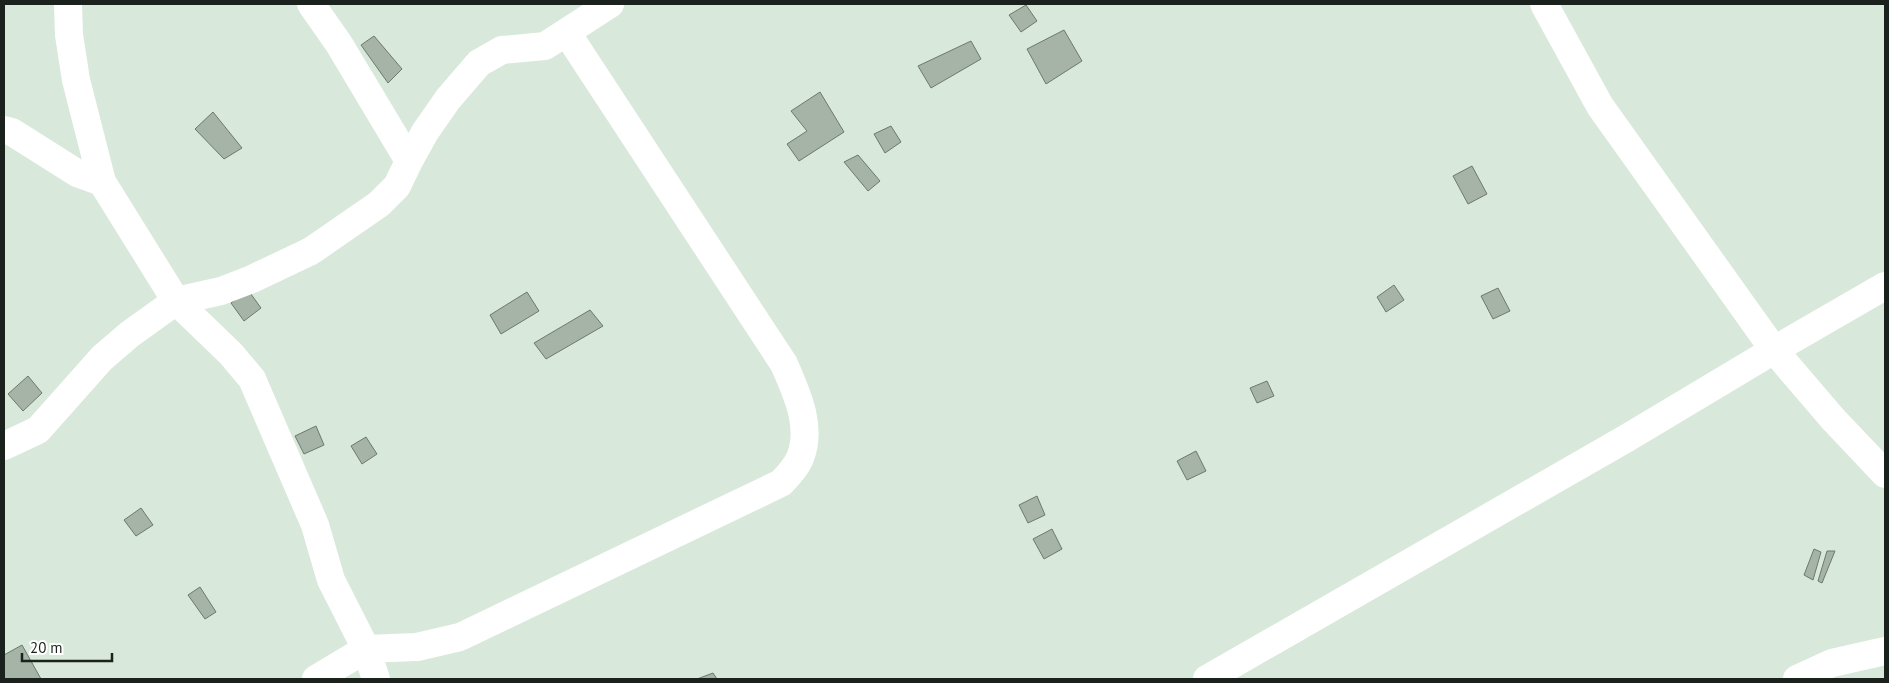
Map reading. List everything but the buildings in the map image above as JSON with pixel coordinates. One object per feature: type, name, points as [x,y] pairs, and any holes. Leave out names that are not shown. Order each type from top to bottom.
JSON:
[{"type":"street","points":[[68,4],[69,35],[76,80],[102,182],[176,301],[231,354],[252,379],[315,525],[331,580],[366,649],[376,679]]},
{"type":"street","points":[[311,4],[339,44],[409,160]]},
{"type":"street","points":[[4,446],[38,430],[102,358],[130,334],[176,301],[221,291],[311,250],[379,204],[397,186],[425,132],[448,99],[478,63],[502,50],[545,46],[610,4]]},
{"type":"street","points":[[1544,4],[1600,106],[1774,350],[1832,419],[1885,474]]},
{"type":"street","points":[[316,679],[366,649],[417,647],[460,637],[781,483],[800,458],[804,438],[803,413],[784,364],[567,33]]},
{"type":"street","points":[[4,130],[12,132],[77,173],[102,182]]},
{"type":"street","points":[[1207,679],[1627,438],[1885,286]]},
{"type":"street","points":[[1797,679],[1832,662],[1885,651]]}]
